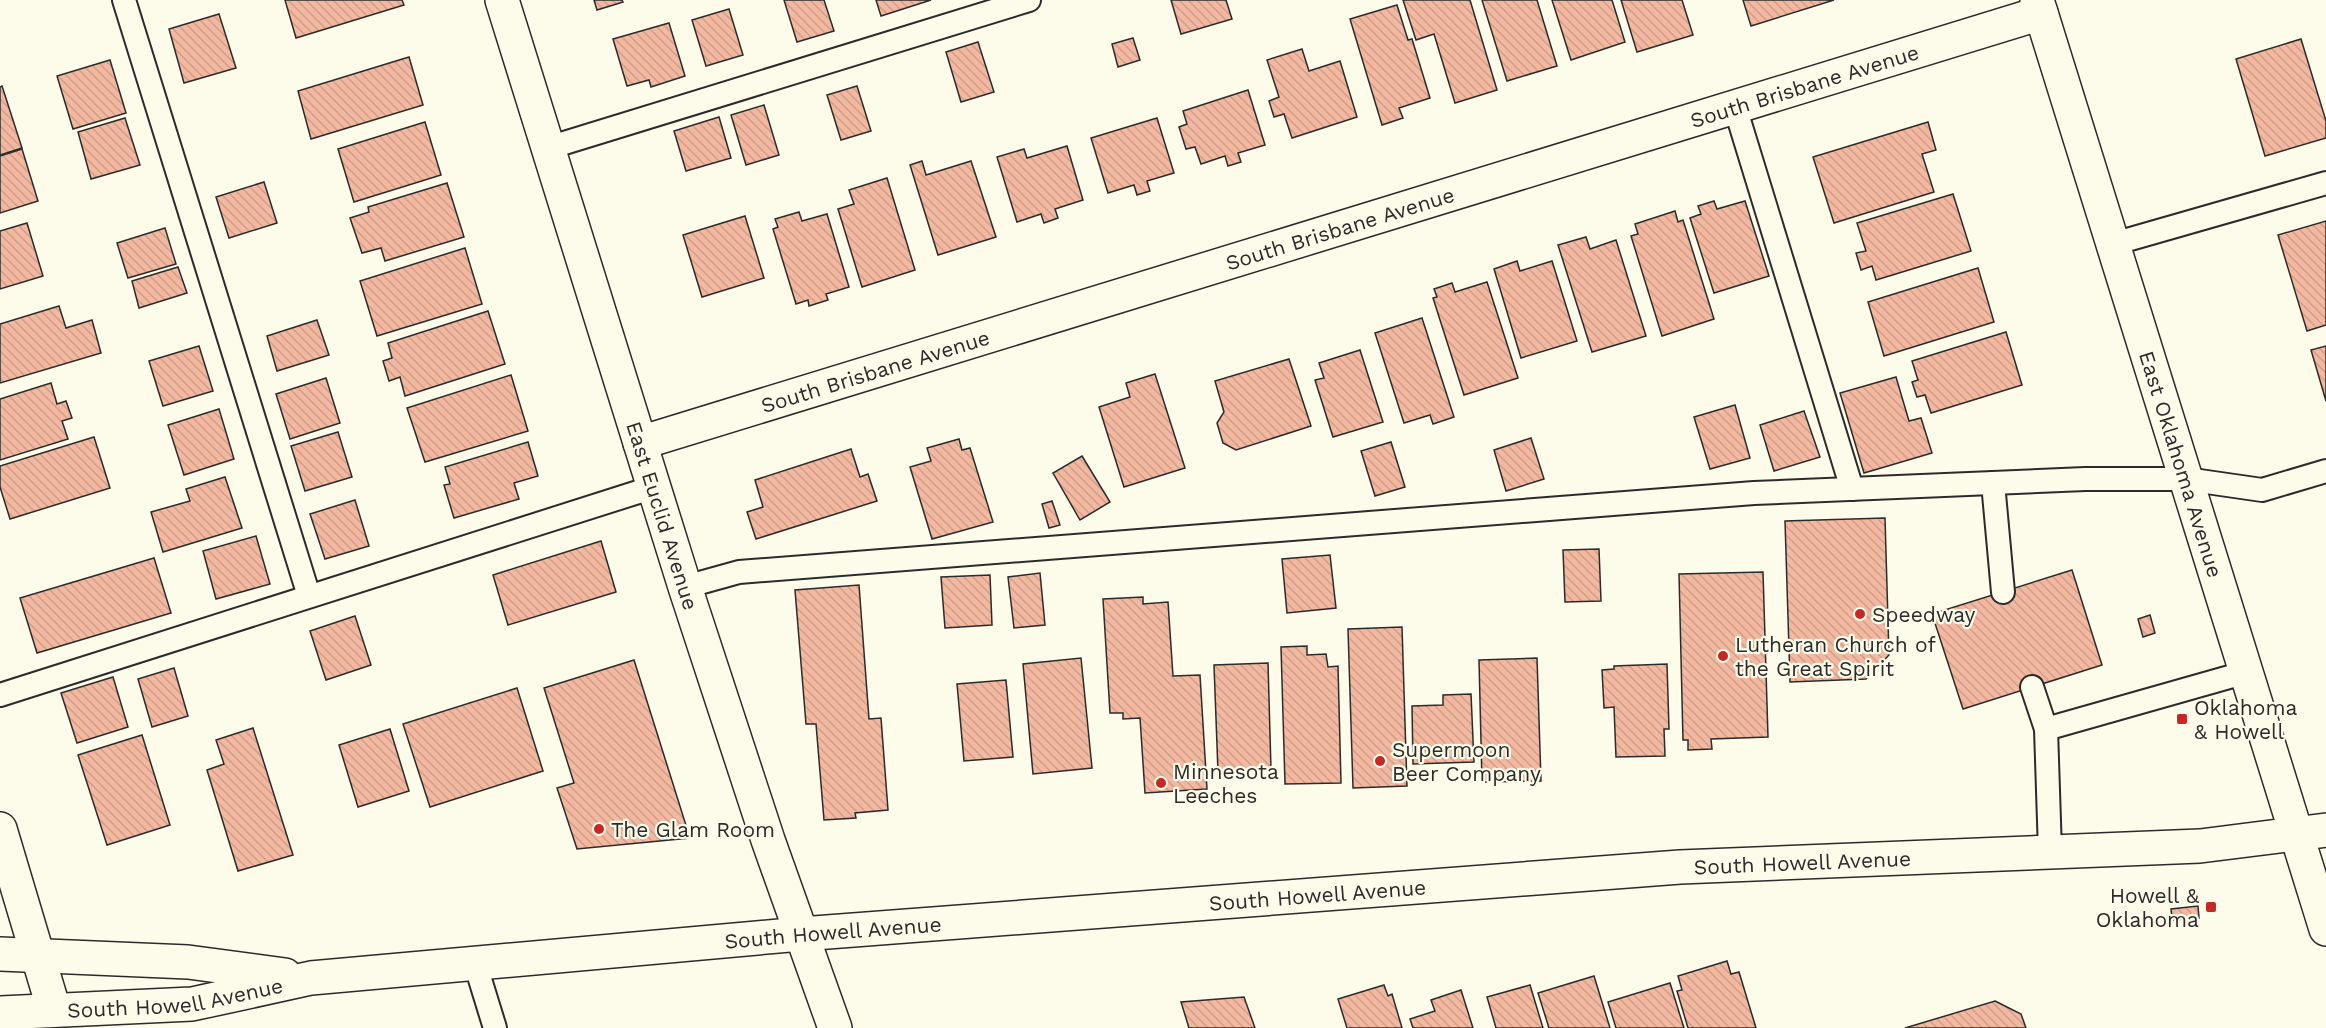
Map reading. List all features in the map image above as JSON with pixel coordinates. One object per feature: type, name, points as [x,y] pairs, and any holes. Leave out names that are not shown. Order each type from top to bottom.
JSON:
[{"type":"street","name":"East Euclid Avenue","points":[[502,0],[685,587],[768,840],[836,1028]]},
{"type":"street","name":"South Brisbane Avenue","points":[[640,443],[1735,107],[2039,7]]},
{"type":"street","name":"East Oklahoma Avenue","points":[[2039,7],[2247,672],[2311,833],[2326,929]]},
{"type":"street","points":[[0,829],[54,1010]]},
{"type":"street","name":"South Howell Avenue","points":[[0,1013],[192,1004],[311,978],[801,934],[1680,867],[2200,846],[2311,833]]},
{"type":"street","name":"South Howell Avenue","points":[[0,954],[188,963],[311,978]]},
{"type":"lane","points":[[124,0],[309,596]]},
{"type":"lane","points":[[548,148],[1029,0]]},
{"type":"lane","points":[[1735,107],[1852,489]]},
{"type":"lane","points":[[2113,244],[2326,183]]},
{"type":"lane","points":[[685,587],[739,572],[1754,493],[2085,478],[2186,479],[2262,490],[2326,471]]},
{"type":"lane","points":[[1993,483],[2003,592]]},
{"type":"lane","points":[[0,695],[654,486]]},
{"type":"lane","points":[[2046,729],[2247,672]]},
{"type":"lane","points":[[2032,687],[2046,729],[2050,852]]},
{"type":"lane","points":[[475,963],[495,1028]]},
{"type":"building","points":[[285,0],[402,0],[404,5],[296,38]]},
{"type":"building","points":[[594,0],[622,0],[623,2],[597,10]]},
{"type":"building","points":[[784,0],[824,0],[834,31],[797,42]]},
{"type":"building","points":[[876,0],[931,0],[881,16]]},
{"type":"building","points":[[1171,0],[1226,0],[1232,19],[1181,34]]},
{"type":"building","points":[[1403,0],[1470,0],[1497,90],[1455,103],[1434,34],[1416,40]]},
{"type":"building","points":[[1482,0],[1537,0],[1557,66],[1507,81]]},
{"type":"building","points":[[1552,0],[1612,0],[1625,42],[1571,60]]},
{"type":"building","points":[[1621,0],[1682,0],[1693,35],[1637,52]]},
{"type":"building","points":[[1743,0],[1834,0],[1751,26]]},
{"type":"building","points":[[1397,5],[1408,40],[1412,39],[1430,98],[1399,108],[1403,118],[1382,125],[1350,19]]},
{"type":"building","points":[[729,9],[743,55],[706,66],[692,20]]},
{"type":"building","points":[[219,14],[236,68],[184,83],[169,29]]},
{"type":"building","points":[[669,23],[685,76],[651,87],[649,80],[627,86],[613,39]]},
{"type":"building","points":[[1133,38],[1140,60],[1118,67],[1112,44]]},
{"type":"building","points":[[2301,39],[2326,121],[2326,138],[2265,156],[2236,59]]},
{"type":"building","points":[[978,42],[994,92],[961,102],[946,52]]},
{"type":"building","points":[[1302,49],[1309,71],[1340,61],[1357,117],[1292,138],[1284,114],[1274,117],[1269,101],[1279,97],[1267,60]]},
{"type":"building","points":[[409,57],[423,105],[311,139],[298,91]]},
{"type":"building","points":[[110,60],[126,113],[73,129],[57,76]]},
{"type":"building","points":[[2,86],[22,148],[0,155],[0,87]]},
{"type":"building","points":[[857,86],[871,131],[841,140],[827,95]]},
{"type":"building","points":[[1248,90],[1265,145],[1238,153],[1241,162],[1228,166],[1225,156],[1201,164],[1195,147],[1186,149],[1179,127],[1187,124],[1183,111]]},
{"type":"building","points":[[764,105],[779,155],[746,165],[731,115]]},
{"type":"building","points":[[719,117],[731,158],[686,171],[674,131]]},
{"type":"building","points":[[125,118],[140,165],[91,179],[78,132]]},
{"type":"building","points":[[1157,118],[1174,173],[1147,181],[1150,191],[1137,195],[1134,185],[1108,193],[1091,138]]},
{"type":"building","points":[[425,122],[441,175],[354,202],[338,149]]},
{"type":"building","points":[[1928,122],[1936,150],[1922,154],[1934,192],[1834,223],[1813,157]]},
{"type":"building","points":[[1067,146],[1083,200],[1055,209],[1058,218],[1044,223],[1041,214],[1017,222],[997,157],[1024,149],[1027,158]]},
{"type":"building","points":[[22,149],[38,201],[0,213],[0,156]]},
{"type":"building","points":[[922,161],[926,175],[971,161],[996,237],[938,255],[910,165]]},
{"type":"building","points":[[887,178],[915,270],[862,287],[838,209],[854,204],[849,190]]},
{"type":"building","points":[[264,182],[277,223],[229,238],[216,197]]},
{"type":"building","points":[[447,183],[464,237],[385,261],[381,248],[362,253],[350,218],[369,212],[368,207]]},
{"type":"building","points":[[1953,194],[1971,251],[1876,280],[1872,266],[1861,270],[1856,253],[1866,251],[1857,223]]},
{"type":"building","points":[[1714,201],[1717,209],[1745,201],[1769,276],[1714,293],[1690,218],[1701,214],[1698,206]]},
{"type":"building","points":[[1675,211],[1678,222],[1683,220],[1714,319],[1662,336],[1631,236],[1638,234],[1635,224]]},
{"type":"building","points":[[799,212],[802,221],[827,214],[849,287],[826,294],[828,300],[809,306],[808,300],[796,304],[773,229],[778,227],[775,219]]},
{"type":"building","points":[[745,216],[764,278],[702,297],[683,235]]},
{"type":"building","points":[[2326,221],[2326,325],[2307,331],[2278,235]]},
{"type":"building","points":[[27,223],[43,276],[0,289],[0,231]]},
{"type":"building","points":[[165,228],[176,264],[128,278],[117,243]]},
{"type":"building","points":[[1586,237],[1590,249],[1616,240],[1646,336],[1592,352],[1558,245]]},
{"type":"building","points":[[465,248],[482,304],[377,336],[360,281]]},
{"type":"building","points":[[1517,261],[1520,271],[1552,261],[1577,341],[1521,358],[1494,269]]},
{"type":"building","points":[[178,267],[187,293],[139,308],[132,281]]},
{"type":"building","points":[[1978,268],[1994,322],[1884,356],[1868,302]]},
{"type":"building","points":[[1487,282],[1518,378],[1464,395],[1433,298],[1437,297],[1434,289],[1452,283],[1455,292]]},
{"type":"building","points":[[59,306],[66,328],[92,320],[101,353],[0,383],[0,324]]},
{"type":"building","points":[[488,311],[505,364],[405,396],[400,377],[389,381],[383,361],[392,358],[388,343]]},
{"type":"building","points":[[1422,318],[1454,417],[1433,424],[1430,415],[1404,423],[1375,333]]},
{"type":"building","points":[[317,320],[329,355],[277,371],[267,336]]},
{"type":"building","points":[[2006,332],[2022,385],[1931,413],[1925,395],[1917,397],[1912,382],[1918,380],[1912,361]]},
{"type":"building","points":[[199,346],[213,391],[163,406],[149,361]]},
{"type":"building","points":[[2326,346],[2326,401],[2311,350]]},
{"type":"building","points":[[1360,350],[1383,422],[1333,437],[1315,380],[1324,378],[1319,363]]},
{"type":"building","points":[[1289,359],[1311,426],[1236,450],[1223,443],[1217,423],[1224,412],[1215,381]]},
{"type":"building","points":[[1155,374],[1185,468],[1124,487],[1099,407],[1130,397],[1126,383]]},
{"type":"building","points":[[511,375],[528,431],[425,462],[407,408]]},
{"type":"building","points":[[1896,377],[1909,421],[1921,418],[1932,453],[1864,473],[1840,393]]},
{"type":"building","points":[[326,378],[340,423],[290,439],[276,394]]},
{"type":"building","points":[[51,383],[57,404],[66,401],[72,418],[62,421],[68,439],[0,460],[0,399]]},
{"type":"building","points":[[1735,405],[1750,458],[1710,469],[1694,417]]},
{"type":"building","points":[[219,409],[234,459],[184,475],[168,425]]},
{"type":"building","points":[[1804,411],[1820,457],[1774,471],[1760,425]]},
{"type":"building","points":[[338,432],[352,477],[305,491],[291,446]]},
{"type":"building","points":[[94,437],[110,488],[10,519],[0,487],[0,466]]},
{"type":"building","points":[[1531,438],[1544,479],[1506,491],[1494,450]]},
{"type":"building","points":[[959,439],[962,450],[970,448],[993,522],[932,539],[910,467],[931,461],[927,448]]},
{"type":"building","points":[[528,442],[538,476],[514,483],[519,499],[454,518],[444,485],[450,484],[445,467]]},
{"type":"building","points":[[1391,442],[1405,487],[1375,496],[1361,451]]},
{"type":"building","points":[[851,449],[860,477],[868,474],[877,501],[756,539],[747,512],[763,507],[755,480]]},
{"type":"building","points":[[1082,456],[1110,502],[1080,520],[1053,473]]},
{"type":"building","points":[[225,477],[242,528],[163,552],[151,512],[190,501],[186,489]]},
{"type":"building","points":[[355,500],[369,546],[325,559],[310,514]]},
{"type":"building","points":[[1052,501],[1060,525],[1049,528],[1042,504]]},
{"type":"building","points":[[1885,518],[1889,655],[1866,679],[1790,682],[1785,521]]},
{"type":"building","points":[[256,536],[270,584],[216,599],[203,551]]},
{"type":"building","points":[[601,541],[616,592],[508,625],[493,575]]},
{"type":"building","points":[[1599,549],[1601,601],[1565,602],[1563,550]]},
{"type":"building","points":[[1330,555],[1336,608],[1287,613],[1282,559]]},
{"type":"building","points":[[154,558],[171,613],[37,653],[20,598]]},
{"type":"building","points":[[2072,570],[2102,665],[1963,709],[1932,614]]},
{"type":"building","name":"Lutheran Church of the Great Spirit","points":[[1763,572],[1768,737],[1711,739],[1712,749],[1688,750],[1688,740],[1683,740],[1679,574]]},
{"type":"building","points":[[1040,573],[1045,625],[1014,628],[1008,577]]},
{"type":"building","points":[[990,575],[992,625],[945,628],[941,577]]},
{"type":"building","points":[[859,585],[869,719],[881,718],[888,810],[855,813],[856,818],[824,820],[816,724],[806,724],[795,590]]},
{"type":"building","points":[[1143,597],[1143,604],[1168,602],[1173,676],[1200,675],[1207,789],[1145,793],[1140,718],[1123,719],[1123,713],[1110,713],[1103,599]]},
{"type":"building","points":[[2150,615],[2155,633],[2143,637],[2138,619]]},
{"type":"building","points":[[355,616],[371,665],[326,680],[310,631]]},
{"type":"building","points":[[1402,627],[1407,786],[1353,788],[1348,629]]},
{"type":"building","points":[[1307,646],[1307,655],[1326,654],[1328,667],[1338,666],[1341,783],[1285,784],[1281,647]]},
{"type":"building","points":[[1081,658],[1092,768],[1033,774],[1023,664]]},
{"type":"building","points":[[1537,658],[1541,781],[1482,782],[1479,660]]},
{"type":"building","points":[[634,660],[690,838],[577,849],[557,788],[574,783],[544,688]]},
{"type":"building","points":[[1268,663],[1271,770],[1218,772],[1214,665]]},
{"type":"building","points":[[1667,664],[1669,729],[1664,729],[1665,756],[1616,757],[1614,707],[1604,708],[1602,670],[1614,669],[1614,666]]},
{"type":"building","points":[[174,668],[188,716],[152,727],[138,679]]},
{"type":"building","points":[[113,677],[128,727],[77,743],[61,693]]},
{"type":"building","points":[[1006,680],[1013,757],[964,761],[957,684]]},
{"type":"building","points":[[517,688],[543,771],[430,807],[403,724]]},
{"type":"building","points":[[1471,694],[1474,762],[1413,764],[1412,706],[1443,705],[1443,695]]},
{"type":"building","points":[[253,728],[293,855],[238,871],[207,770],[224,764],[216,740]]},
{"type":"building","points":[[390,729],[409,791],[358,807],[339,745]]},
{"type":"building","points":[[142,735],[170,825],[107,845],[78,755]]},
{"type":"building","points":[[2198,906],[2199,918],[2172,920],[2171,909]]},
{"type":"building","points":[[1727,961],[1731,974],[1739,972],[1756,1028],[1688,1028],[1677,991],[1682,990],[1678,976]]},
{"type":"building","points":[[1594,976],[1610,1028],[1549,1028],[1538,993]]},
{"type":"building","points":[[1670,983],[1684,1028],[1616,1028],[1608,1002]]},
{"type":"building","points":[[1384,985],[1388,996],[1392,994],[1402,1028],[1347,1028],[1338,999]]},
{"type":"building","points":[[1530,985],[1543,1028],[1496,1028],[1487,997]]},
{"type":"building","points":[[1461,990],[1473,1028],[1413,1028],[1410,1019],[1435,1011],[1431,1000]]},
{"type":"building","points":[[1244,997],[1255,1028],[1189,1028],[1181,1002]]},
{"type":"building","points":[[1995,1001],[2021,1014],[2026,1028],[1905,1028]]},
{"type":"place","name":"Speedway","points":[[1860,614]]},
{"type":"place","name":"Lutheran Church of the Great Spirit","points":[[1723,656]]},
{"type":"place","name":"Oklahoma & Howell","points":[[2182,719]]},
{"type":"place","name":"Supermoon Beer Company","points":[[1380,761]]},
{"type":"place","name":"Minnesota Leeches","points":[[1161,783]]},
{"type":"place","name":"The Glam Room","points":[[599,829]]},
{"type":"place","name":"Howell & Oklahoma","points":[[2211,907]]}]
